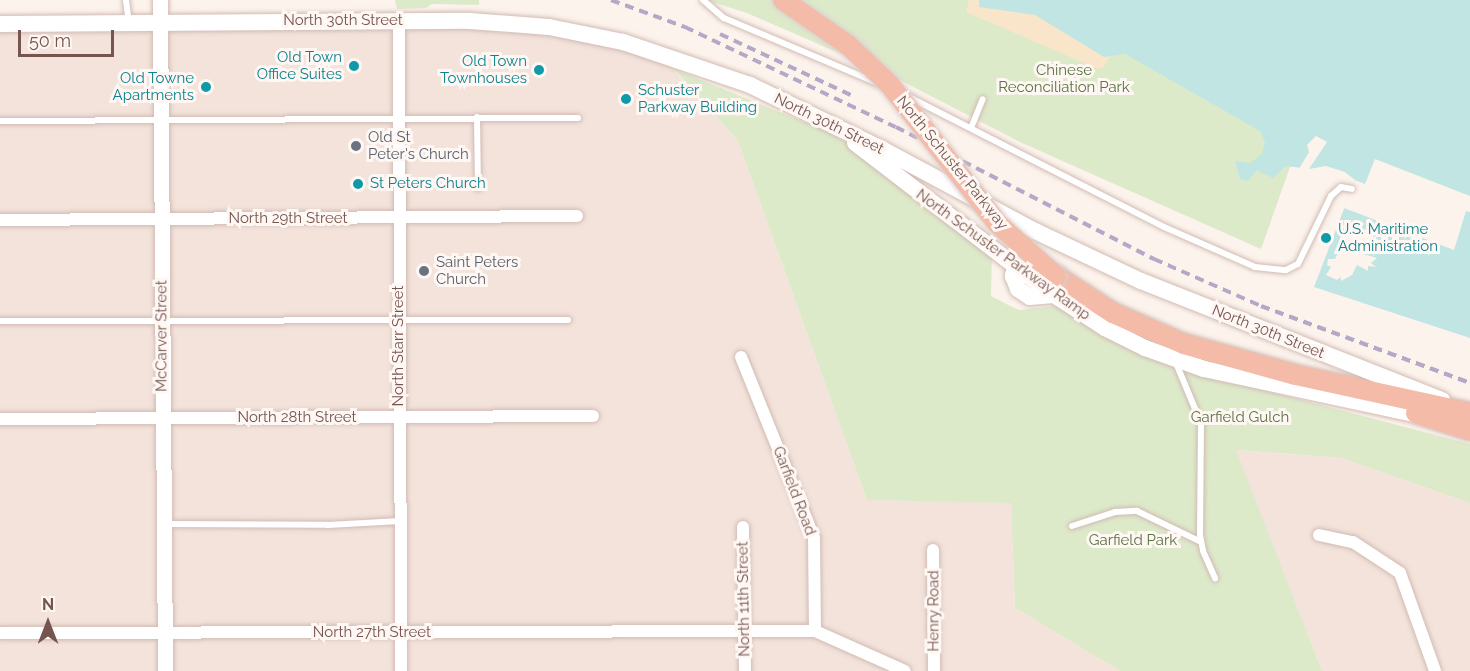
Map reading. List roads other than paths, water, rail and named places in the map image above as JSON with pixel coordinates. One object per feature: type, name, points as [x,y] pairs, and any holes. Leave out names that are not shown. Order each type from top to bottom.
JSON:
[{"type":"highway","name":"North Schuster Parkway","points":[[783,0],[848,45],[890,85],[993,217],[1055,285],[1095,302],[1159,335],[1470,430]]},
{"type":"highway","name":"North Schuster Parkway","points":[[1296,375],[1470,412]]},
{"type":"main road","name":"North 30th Street","points":[[0,24],[510,22],[623,42],[750,85],[1035,231],[1141,280],[1470,412]]},
{"type":"main road","name":"North Schuster Parkway Ramp","points":[[841,131],[1015,266]]},
{"type":"main road","points":[[1055,285],[1030,297],[1021,293],[1013,281],[1015,266],[1023,246],[1037,240],[1112,275],[1141,280]]},
{"type":"main road","name":"North Schuster Parkway Ramp","points":[[1055,285],[1105,328],[1175,360],[1423,416]]},
{"type":"street","name":"McCarver Street","points":[[160,0],[165,671]]},
{"type":"street","name":"North Starr Street","points":[[399,21],[400,671]]},
{"type":"street","name":"North 29th Street","points":[[0,220],[576,216]]},
{"type":"street","name":"Garfield Road","points":[[741,357],[814,538],[815,631]]},
{"type":"street","name":"North 28th Street","points":[[0,420],[593,416]]},
{"type":"street","name":"North 11th Street","points":[[743,527],[744,671]]},
{"type":"street","points":[[1319,535],[1353,542],[1400,573],[1435,671]]},
{"type":"street","name":"Henry Road","points":[[933,550],[934,671]]},
{"type":"street","name":"North 27th Street","points":[[0,633],[815,631]]},
{"type":"street","points":[[815,631],[905,671]]},
{"type":"lane","points":[[126,0],[129,22]]},
{"type":"lane","points":[[703,0],[724,18],[971,128],[1164,226],[1255,267],[1286,270],[1298,264],[1331,196],[1341,187],[1352,189]]},
{"type":"lane","points":[[971,128],[983,99]]},
{"type":"lane","points":[[477,117],[478,188]]},
{"type":"lane","points":[[0,121],[578,118]]},
{"type":"lane","points":[[0,321],[567,320]]},
{"type":"lane","points":[[1175,360],[1203,437],[1198,477],[1201,542],[1215,578]]},
{"type":"lane","points":[[1072,526],[1115,512],[1137,511],[1201,542]]},
{"type":"lane","points":[[164,524],[328,525],[400,521]]},
{"type":"water","points":[[979,0],[1470,0],[1470,338],[1314,287],[1355,180],[1345,172],[1326,166],[1309,169],[1286,166],[1273,178],[1257,170],[1248,181],[1240,179],[1235,161],[1250,163],[1262,154],[1265,142],[1260,131],[1125,54],[1104,57],[1035,15],[979,7]]},
{"type":"railway","points":[[611,0],[685,27],[896,127],[1154,259],[1261,306],[1470,383]]},
{"type":"railway","points":[[720,34],[853,96]]},
{"type":"place","name":"Old Town Office Suites","points":[[354,66]]},
{"type":"place","name":"Old Town Townhouses","points":[[539,70]]},
{"type":"place","name":"Old Towne Apartments","points":[[206,87]]},
{"type":"place","name":"Schuster Parkway Building","points":[[626,99]]},
{"type":"place","name":"Old St Peter's Church","points":[[356,146]]},
{"type":"place","name":"St Peters Church","points":[[358,184]]},
{"type":"place","name":"U.S. Maritime Administration","points":[[1326,238]]},
{"type":"place","name":"Saint Peters Church","points":[[424,271]]},
{"type":"park label","name":"Chinese Reconciliation Park","points":[[1064,78]]},
{"type":"park label","name":"Garfield Gulch","points":[[1240,418]]},
{"type":"park label","name":"Garfield Park","points":[[1133,541]]}]
